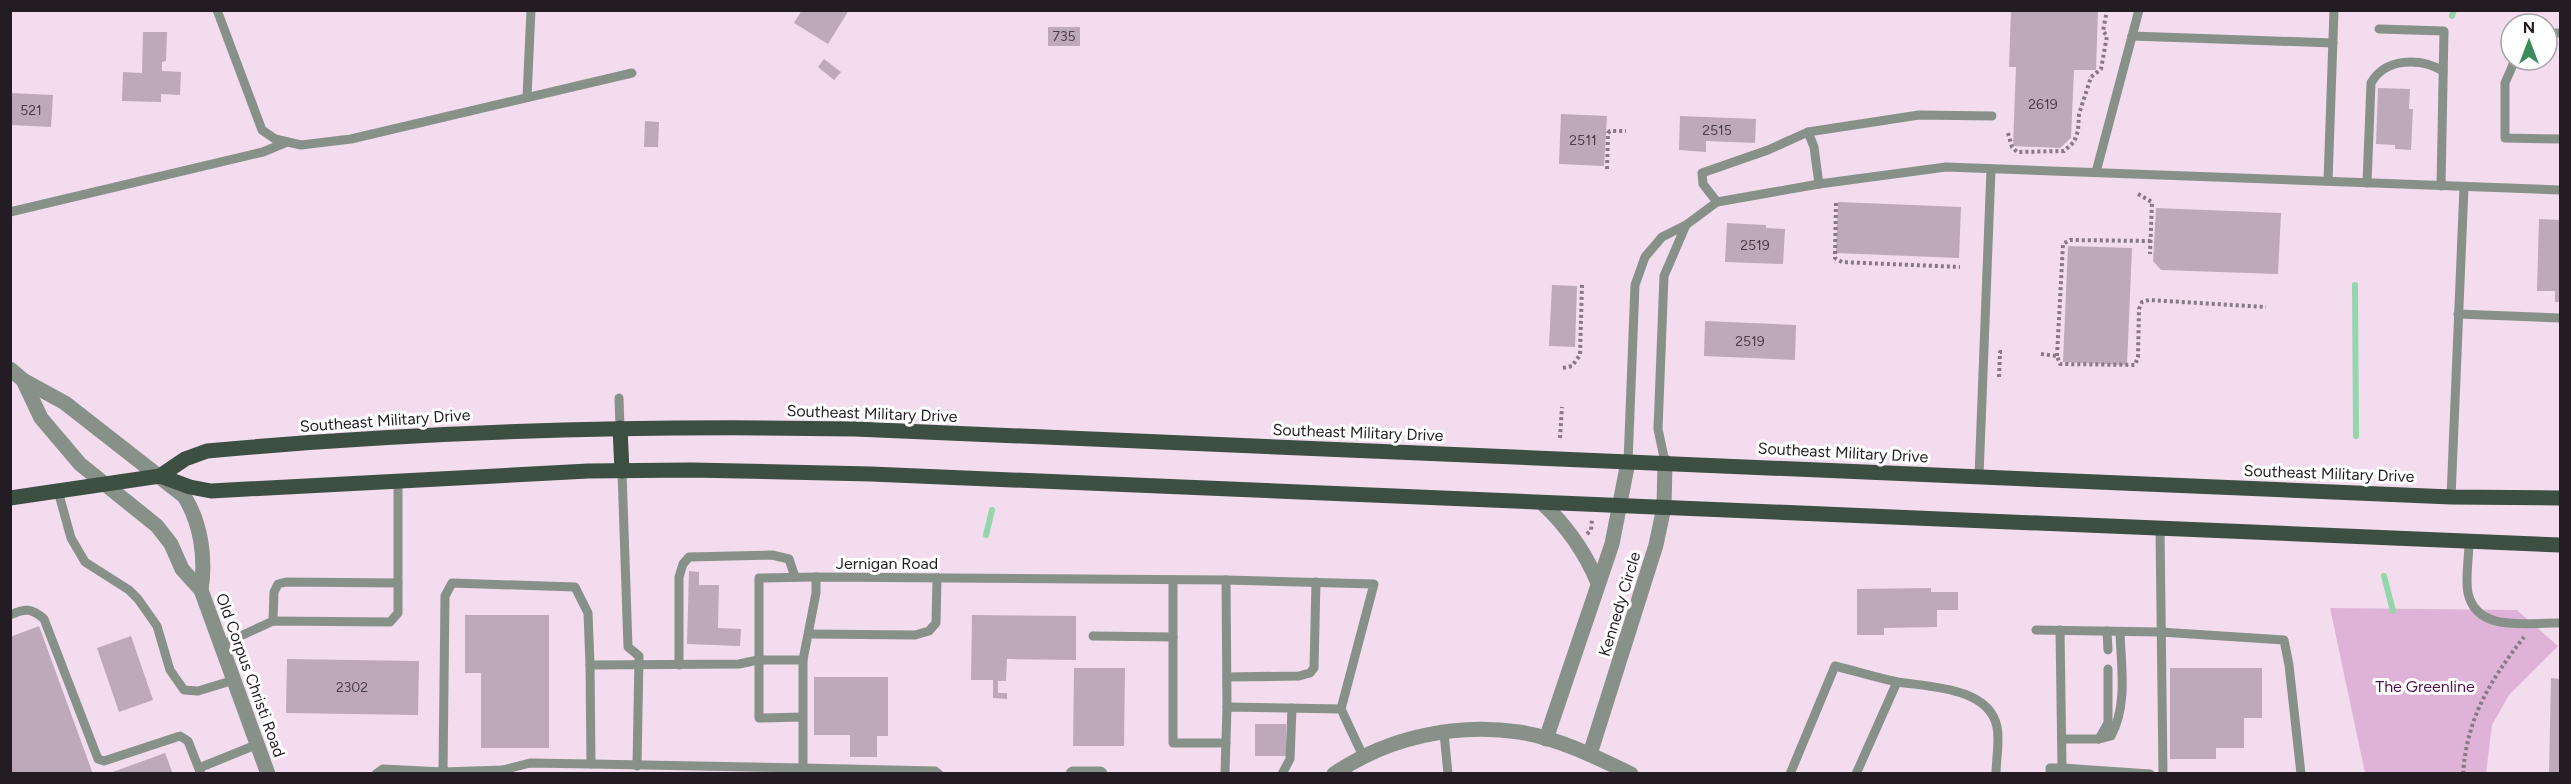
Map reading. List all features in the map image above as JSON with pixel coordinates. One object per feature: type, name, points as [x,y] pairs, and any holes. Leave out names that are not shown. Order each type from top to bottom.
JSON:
[{"type":"main road","name":"Southeast Military Drive","points":[[160,476],[185,459],[207,451],[390,436],[703,426],[855,429],[2451,496],[2560,498]]},
{"type":"main road","points":[[620,428],[622,471]]},
{"type":"main road","name":"Southeast Military Drive","points":[[10,498],[160,476],[210,491],[398,480],[691,470],[871,474],[2560,545]]},
{"type":"street","name":"Old Corpus Christi Road","points":[[10,369],[23,380],[65,403],[184,496],[195,513],[204,569],[201,590]]},
{"type":"street","name":"Old Corpus Christi Road","points":[[23,380],[41,418],[80,464],[157,526],[171,544],[182,569],[201,590],[268,774]]},
{"type":"street","name":"Kennedy Circle","points":[[1546,739],[1612,544],[1628,462]]},
{"type":"street","name":"Kennedy Circle","points":[[1590,754],[1653,556],[1664,507],[1665,462]]},
{"type":"street","points":[[1542,503],[1577,543],[1598,583]]},
{"type":"street","points":[[1334,774],[1363,756],[1403,740],[1444,733],[1489,730],[1520,732],[1546,739],[1590,754],[1631,774]]},
{"type":"street","points":[[1073,774],[1100,774]]},
{"type":"lane","points":[[217,10],[262,130],[275,139],[301,145],[351,139],[632,73]]},
{"type":"lane","points":[[527,97],[531,10]]},
{"type":"lane","points":[[2096,172],[2139,10]]},
{"type":"lane","points":[[2328,181],[2334,10]]},
{"type":"lane","points":[[2379,29],[2444,32],[2441,186]]},
{"type":"lane","points":[[2132,36],[2333,43]]},
{"type":"lane","points":[[2367,183],[2371,83],[2376,74],[2395,63],[2431,64],[2443,71]]},
{"type":"lane","points":[[2510,72],[2505,83],[2505,138],[2560,139]]},
{"type":"lane","points":[[1717,202],[1703,184],[1702,173],[1768,150],[1808,132],[1919,115],[1992,116]]},
{"type":"lane","points":[[1808,132],[1814,147],[1819,184]]},
{"type":"lane","points":[[10,212],[252,155],[288,142]]},
{"type":"lane","points":[[1628,462],[1635,285],[1645,257],[1662,237],[1686,225],[1717,202],[1819,184],[1946,167],[2560,190]]},
{"type":"lane","points":[[1979,476],[1990,169]]},
{"type":"lane","points":[[2451,496],[2464,187]]},
{"type":"lane","points":[[1665,462],[1658,429],[1664,276],[1686,225]]},
{"type":"lane","points":[[2458,314],[2560,318]]},
{"type":"lane","points":[[619,398],[620,428]]},
{"type":"lane","points":[[622,471],[628,647],[639,661],[637,766]]},
{"type":"lane","points":[[221,645],[273,621],[390,622],[398,614],[398,480]]},
{"type":"lane","points":[[58,491],[71,538],[85,562],[129,590],[138,599],[157,626],[170,670],[184,690],[198,692],[234,680]]},
{"type":"lane","points":[[2160,528],[2163,774]]},
{"type":"lane","points":[[2469,542],[2468,592],[2475,610],[2486,619],[2504,623],[2560,623]]},
{"type":"lane","points":[[679,665],[679,577],[683,564],[689,557],[772,555],[789,558],[795,577]]},
{"type":"lane","points":[[802,717],[759,718],[759,578],[816,577]]},
{"type":"lane","name":"Jernigan Road","points":[[803,768],[803,660],[810,634],[816,577],[1226,580],[1374,584],[1341,709]]},
{"type":"lane","points":[[810,634],[915,635],[929,631],[936,623],[937,578]]},
{"type":"lane","points":[[1173,580],[1173,743],[1226,743]]},
{"type":"lane","points":[[1225,774],[1226,580]]},
{"type":"lane","points":[[273,621],[274,592],[278,584],[286,582],[398,584]]},
{"type":"lane","points":[[1227,677],[1299,676],[1310,673],[1314,668],[1316,582]]},
{"type":"lane","points":[[443,772],[445,596],[452,584],[574,587],[588,613],[591,764]]},
{"type":"lane","points":[[10,615],[22,609],[29,609],[44,619],[98,759],[104,761],[180,736],[188,741],[200,771],[258,744]]},
{"type":"lane","points":[[2036,630],[2160,632],[2284,640],[2289,665],[2301,774]]},
{"type":"lane","points":[[2060,630],[2062,768]]},
{"type":"lane","points":[[2107,631],[2108,650]]},
{"type":"lane","points":[[2062,739],[2099,739],[2111,736],[2119,721],[2122,698],[2120,632]]},
{"type":"lane","points":[[1093,636],[1173,637]]},
{"type":"lane","points":[[590,665],[639,661],[679,665],[803,660]]},
{"type":"lane","points":[[1790,774],[1835,666],[1897,682],[1955,690],[1977,701],[1989,711],[1997,727],[1996,774]]},
{"type":"lane","points":[[2099,739],[2108,723],[2108,669]]},
{"type":"lane","points":[[1856,774],[1897,682]]},
{"type":"lane","points":[[1227,707],[1341,709],[1363,756]]},
{"type":"lane","points":[[1282,774],[1290,759],[1292,708]]},
{"type":"lane","points":[[1444,733],[1448,774]]},
{"type":"lane","points":[[376,774],[383,769],[503,772],[530,763],[637,766],[658,770],[803,768],[935,771],[939,774]]},
{"type":"lane","points":[[2050,774],[2050,768],[2150,774]]},
{"type":"path","points":[[2008,133],[2012,147],[2017,152],[2064,151],[2074,142],[2078,130],[2079,114],[2091,78],[2101,69],[2107,36],[2103,31],[2108,10]]},
{"type":"path","points":[[1607,169],[1610,131],[1626,130]]},
{"type":"path","points":[[2138,194],[2151,202],[2150,254]]},
{"type":"path","points":[[1836,203],[1834,258],[1842,262],[1960,267]]},
{"type":"path","points":[[2151,241],[2070,240],[2063,244],[2057,356],[2060,364],[2135,365],[2138,357],[2139,309],[2142,302],[2149,300],[2266,307]]},
{"type":"path","points":[[1563,368],[1572,366],[1578,360],[1582,284]]},
{"type":"path","points":[[1999,377],[2000,352],[2002,352]]},
{"type":"path","points":[[2041,354],[2057,356]]},
{"type":"path","points":[[1560,438],[1562,407]]},
{"type":"path","points":[[1592,518],[1591,530],[1599,531]]},
{"type":"path","points":[[2463,774],[2468,734],[2489,685],[2525,636],[2541,623]]},
{"type":"green space","name":"The Greenline","points":[[2330,608],[2517,610],[2558,646],[2509,695],[2492,725],[2486,773],[2365,773]]},
{"type":"building","points":[[802,10],[849,10],[828,44],[794,23]]},
{"type":"building","points":[[2011,10],[2098,10],[2096,70],[2074,70],[2071,138],[2060,148],[2013,146],[2016,67],[2009,67]]},
{"type":"building","points":[[1048,27],[1080,27],[1080,46],[1048,46]]},
{"type":"building","points":[[143,32],[167,32],[166,61],[162,62],[162,71],[181,72],[180,95],[161,94],[161,102],[122,101],[123,72],[142,73]]},
{"type":"building","points":[[824,59],[841,72],[834,80],[818,67]]},
{"type":"building","points":[[2378,88],[2410,89],[2409,109],[2413,109],[2411,150],[2395,149],[2395,145],[2376,144]]},
{"type":"building","points":[[10,93],[53,95],[51,127],[10,125]]},
{"type":"building","points":[[1561,114],[1607,116],[1604,166],[1559,164]]},
{"type":"building","points":[[1680,116],[1756,119],[1755,143],[1706,141],[1706,152],[1679,150]]},
{"type":"building","points":[[645,121],[659,122],[658,147],[644,147]]},
{"type":"building","points":[[1838,202],[1961,207],[1959,258],[1836,253]]},
{"type":"building","points":[[2156,208],[2281,213],[2278,274],[2161,270],[2153,261]]},
{"type":"building","points":[[2539,219],[2560,220],[2560,302],[2555,302],[2555,291],[2537,291]]},
{"type":"building","points":[[1727,223],[1766,225],[1766,228],[1785,229],[1783,264],[1725,262]]},
{"type":"building","points":[[2068,246],[2132,248],[2127,365],[2063,362]]},
{"type":"building","points":[[1552,285],[1577,286],[1575,347],[1549,346]]},
{"type":"building","points":[[1705,321],[1796,325],[1795,360],[1704,356]]},
{"type":"building","points":[[689,571],[699,572],[699,585],[719,585],[718,628],[741,629],[740,646],[687,644]]},
{"type":"building","points":[[1931,588],[1931,592],[1958,592],[1958,610],[1937,610],[1937,627],[1884,628],[1884,635],[1857,635],[1857,589]]},
{"type":"building","points":[[465,615],[549,615],[549,748],[481,748],[481,673],[465,673]]},
{"type":"building","points":[[972,615],[1076,616],[1076,660],[1007,659],[1006,681],[998,681],[998,693],[1007,693],[1007,699],[993,698],[993,680],[971,680]]},
{"type":"building","points":[[39,626],[93,774],[10,774],[10,637]]},
{"type":"building","points":[[131,636],[153,700],[119,712],[97,648]]},
{"type":"building","points":[[287,659],[419,661],[418,715],[286,713]]},
{"type":"building","points":[[1074,668],[1125,668],[1124,746],[1073,746]]},
{"type":"building","points":[[2170,668],[2262,668],[2262,718],[2244,718],[2244,748],[2216,748],[2216,759],[2170,759]]},
{"type":"building","points":[[814,677],[888,677],[888,736],[877,736],[877,757],[850,757],[850,735],[814,735]]},
{"type":"building","points":[[2551,678],[2560,679],[2560,774],[2549,774]]},
{"type":"building","points":[[1255,724],[1286,724],[1286,756],[1255,756]]},
{"type":"building","points":[[165,753],[173,774],[110,774],[110,773]]},
{"type":"waterway","points":[[2452,16],[2454,10]]},
{"type":"waterway","points":[[2355,285],[2356,436]]},
{"type":"waterway","points":[[986,535],[992,510]]},
{"type":"waterway","points":[[2384,576],[2393,611]]}]
